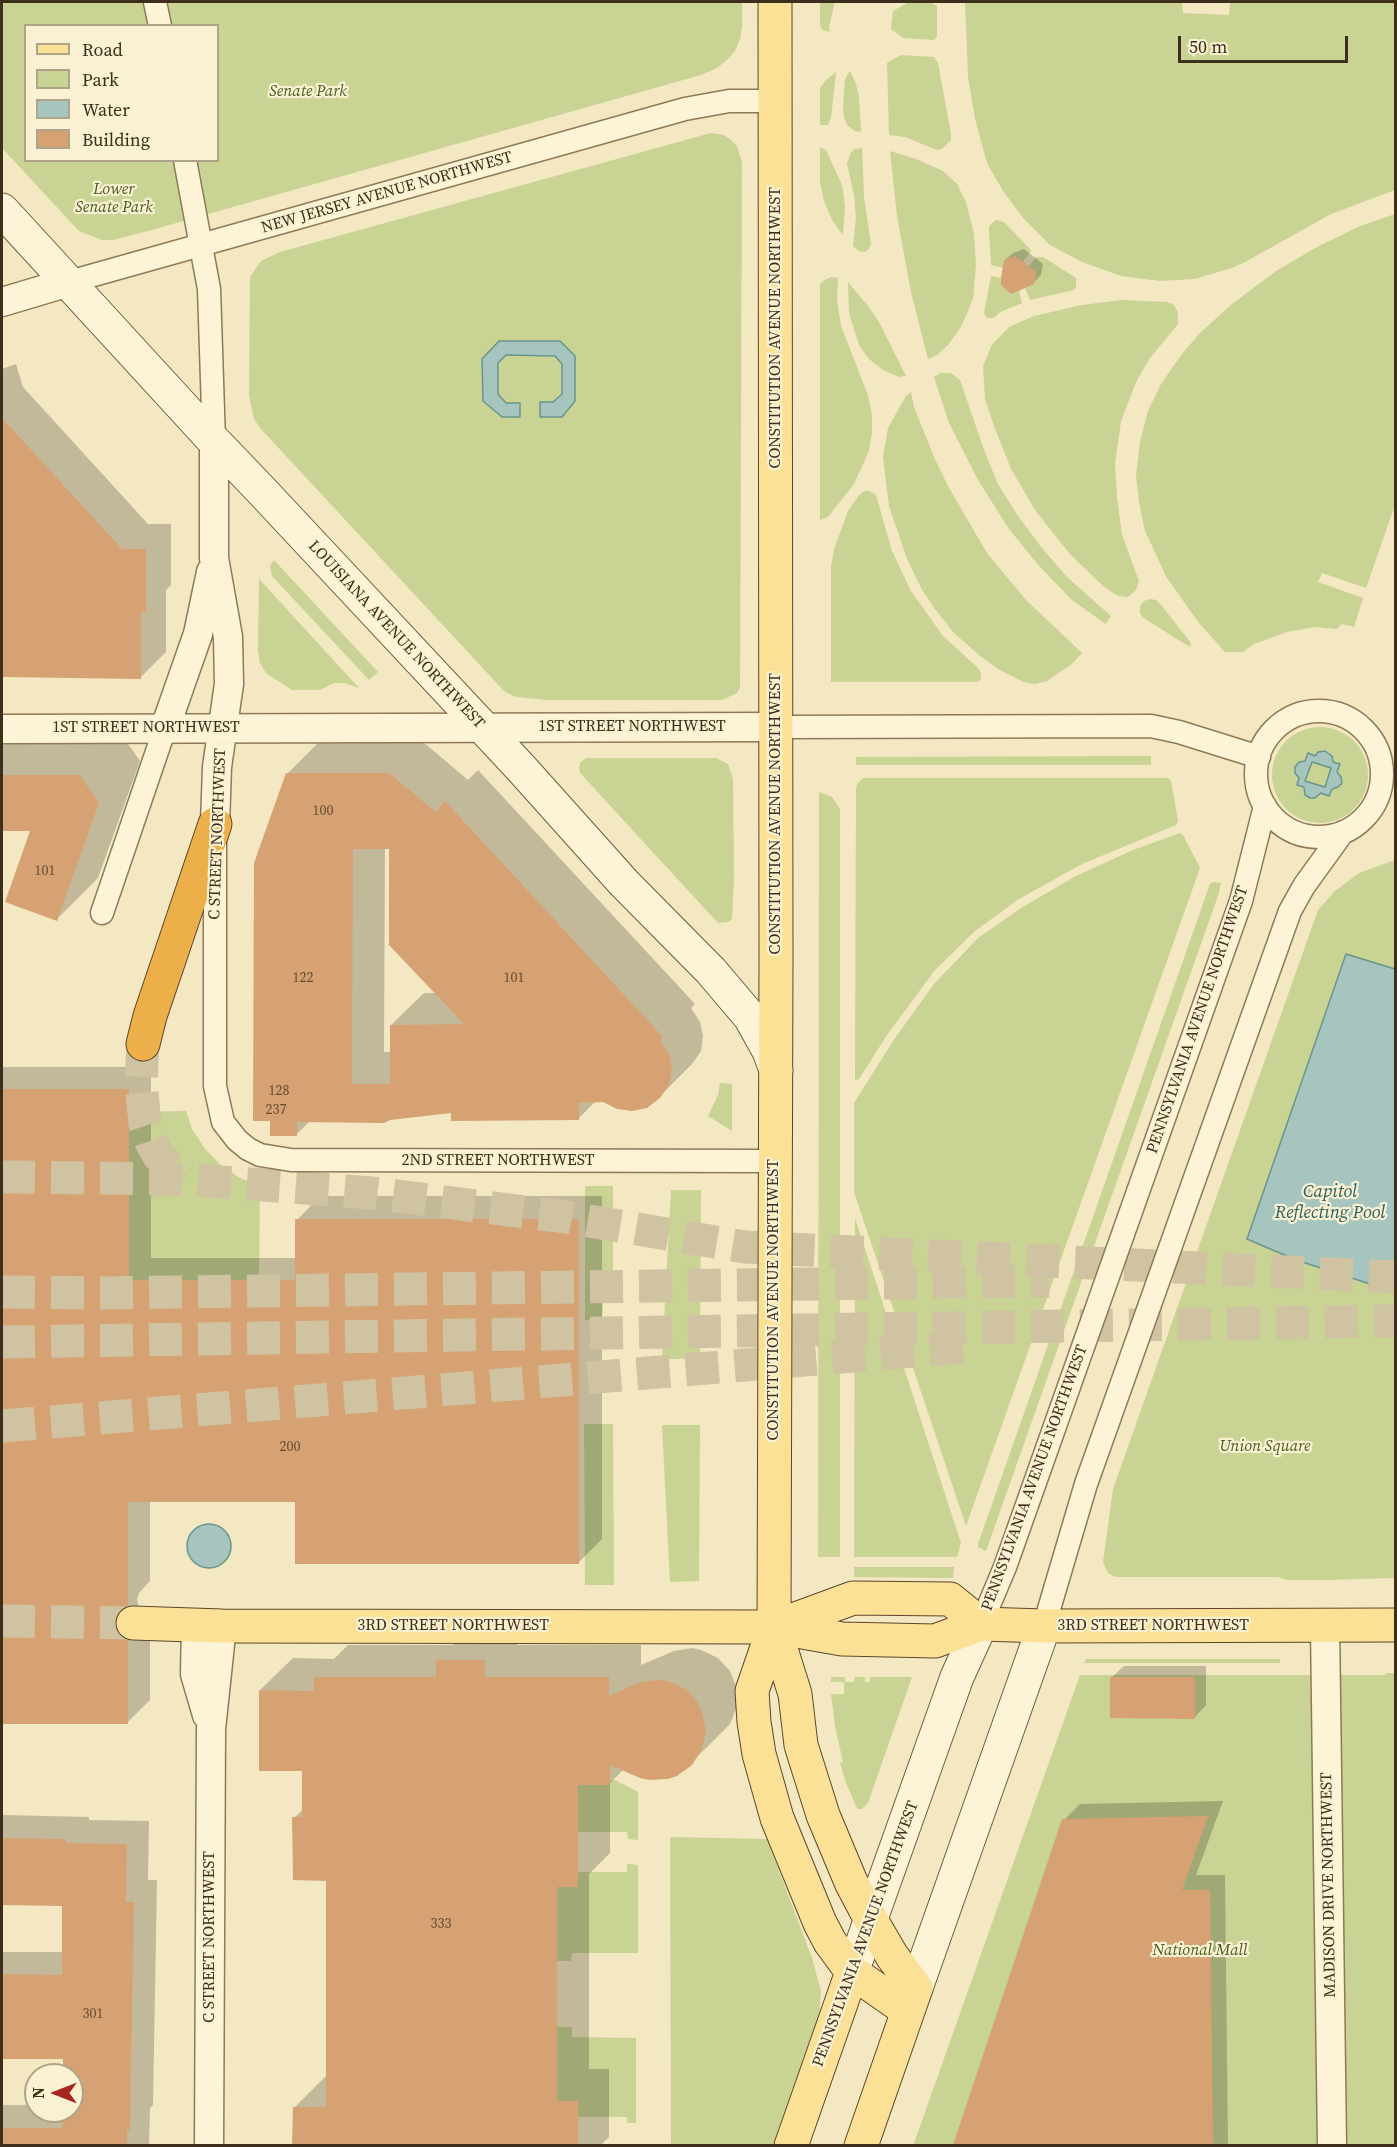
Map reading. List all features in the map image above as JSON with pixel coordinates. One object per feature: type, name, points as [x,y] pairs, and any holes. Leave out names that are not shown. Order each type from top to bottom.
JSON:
[{"type":"highway","points":[[143,1044],[150,1016],[215,824]]},
{"type":"main road","name":"CONSTITUTION AVENUE NORTHWEST","points":[[775,2],[774,1627],[795,1694],[801,1745],[810,1780],[851,1882],[892,1956],[912,2000]]},
{"type":"main road","name":"LOUISIANA AVENUE NORTHWEST","points":[[2,210],[624,883],[740,1003],[759,1032],[776,1070]]},
{"type":"main road","name":"3RD STREET NORTHWEST","points":[[132,1623],[209,1626],[774,1627],[842,1639],[935,1641],[981,1624],[1044,1626],[1395,1625]]},
{"type":"main road","name":"PENNSYLVANIA AVENUE NORTHWEST","points":[[791,2145],[957,1677],[981,1624]]},
{"type":"main road","points":[[861,2145],[1044,1626]]},
{"type":"main road","name":"CONSTITUTION AVENUE NORTHWEST","points":[[774,1627],[752,1691],[759,1754],[777,1818],[820,1923],[852,1972],[912,2000]]},
{"type":"street","points":[[155,2],[160,24]]},
{"type":"street","name":"NEW JERSEY AVENUE NORTHWEST","points":[[2,303],[69,282],[685,109],[729,101],[776,101]]},
{"type":"street","name":"C STREET NORTHWEST","points":[[185,162],[209,289],[214,441],[214,558],[228,636],[229,684],[217,767],[215,824],[215,1086],[220,1112],[230,1133]]},
{"type":"street","points":[[102,913],[198,634],[214,558]]},
{"type":"street","points":[[1318,710],[1347,716],[1359,724],[1377,747],[1387,799],[1343,832],[1314,837],[1299,834],[1274,818],[1265,806],[1257,782],[1258,757],[1270,734],[1290,718],[1304,712],[1318,710]]},
{"type":"street","name":"1ST STREET NORTHWEST","points":[[2,729],[1151,726],[1179,732],[1258,757]]},
{"type":"street","name":"PENNSYLVANIA AVENUE NORTHWEST","points":[[981,1624],[1005,1567],[1241,901],[1265,806]]},
{"type":"street","points":[[1044,1626],[1086,1484],[1290,910],[1304,886],[1343,832]]},
{"type":"street","name":"2ND STREET NORTHWEST","points":[[230,1133],[248,1149],[260,1155],[291,1160],[774,1161]]},
{"type":"street","name":"MADISON DRIVE NORTHWEST","points":[[1325,1625],[1332,2145]]},
{"type":"street","name":"C STREET NORTHWEST","points":[[209,1626],[211,1729],[209,2145]]},
{"type":"green space","name":"Senate Park","points":[[2,2],[742,2],[742,26],[735,51],[717,68],[701,75],[113,240],[102,240],[79,231],[2,148]]},
{"type":"green space","points":[[820,2],[835,2],[829,27],[830,32],[822,30],[820,24]]},
{"type":"green space","points":[[909,2],[930,2],[937,6],[937,37],[934,40],[903,38],[891,29],[893,11]]},
{"type":"green space","points":[[965,2],[1182,2],[1183,13],[1229,15],[1230,2],[1395,2],[1395,190],[1331,214],[1232,268],[1194,279],[1160,281],[1121,276],[1082,262],[1050,245],[1024,219],[1003,191],[987,163],[975,119],[968,77]]},
{"type":"green space","points":[[901,55],[934,57],[938,63],[951,134],[951,140],[942,149],[937,150],[905,137],[889,135],[887,63]]},
{"type":"green space","points":[[850,71],[859,97],[861,132],[848,126],[844,118],[845,79]]},
{"type":"green space","points":[[836,72],[831,118],[828,125],[820,125],[820,88]]},
{"type":"green space","points":[[711,133],[724,135],[731,140],[737,146],[742,162],[740,687],[737,693],[722,700],[547,700],[516,697],[504,691],[254,419],[249,396],[250,277],[261,261],[280,252]]},
{"type":"green space","points":[[820,147],[826,150],[842,185],[845,206],[843,235],[832,220],[824,201],[820,182]]},
{"type":"green space","points":[[862,148],[864,197],[871,244],[864,252],[853,246],[856,218],[854,195],[847,164],[851,152]]},
{"type":"green space","points":[[890,151],[943,171],[957,184],[966,202],[974,234],[976,264],[973,299],[961,327],[948,345],[937,355],[928,359],[911,292],[897,216]]},
{"type":"green space","points":[[1395,214],[1395,505],[1366,588],[1322,573],[1318,582],[1363,598],[1354,627],[1342,624],[1337,629],[1315,627],[1287,632],[1254,644],[1243,652],[1225,652],[1199,623],[1167,578],[1145,531],[1136,475],[1140,442],[1148,411],[1161,384],[1182,354],[1200,333],[1232,304],[1276,271],[1317,247],[1360,226]]},
{"type":"green space","points":[[996,220],[1004,222],[1030,249],[1031,251],[1023,262],[1029,266],[1036,257],[1043,257],[1076,278],[1074,290],[1030,300],[1025,288],[1019,291],[1022,303],[1000,312],[994,318],[987,318],[984,313],[991,276],[1001,278],[1003,268],[991,265],[989,226]]},
{"type":"green space","points":[[831,277],[838,278],[837,300],[841,326],[868,395],[872,415],[872,433],[869,451],[854,484],[828,517],[820,520],[820,284]]},
{"type":"green space","points":[[848,282],[879,322],[906,376],[899,377],[883,370],[869,359],[859,345],[849,313]]},
{"type":"green space","points":[[1122,300],[1166,302],[1173,304],[1178,312],[1178,324],[1150,358],[1136,382],[1121,421],[1115,464],[1117,497],[1122,535],[1139,581],[1136,590],[1128,597],[1118,596],[1103,586],[1069,553],[1035,510],[1011,469],[994,426],[985,399],[983,367],[991,346],[1009,327],[1034,316],[1082,305]]},
{"type":"green space","points":[[941,373],[951,373],[960,380],[998,484],[1018,516],[1067,577],[1111,616],[1106,624],[1073,601],[1040,567],[1009,529],[978,480],[949,423],[934,377]]},
{"type":"green space","points":[[911,392],[914,407],[934,457],[949,488],[987,553],[1026,600],[1082,653],[1072,664],[1047,681],[1035,684],[1023,682],[998,669],[979,655],[954,633],[935,609],[921,588],[907,559],[889,506],[883,457],[888,428],[906,396]]},
{"type":"green space","points":[[864,491],[876,495],[892,551],[911,591],[943,636],[978,668],[981,680],[976,682],[831,682],[831,567],[834,549],[848,511]]},
{"type":"green space","points":[[274,560],[378,672],[369,680],[272,576],[270,566]]},
{"type":"green space","points":[[259,579],[359,688],[344,683],[334,683],[320,690],[292,690],[266,673],[260,663],[258,650]]},
{"type":"green space","points":[[1156,600],[1161,605],[1191,643],[1190,647],[1140,614],[1140,606],[1144,601]]},
{"type":"green space","points":[[1320,727],[1338,730],[1354,741],[1365,757],[1368,775],[1365,793],[1354,809],[1338,820],[1320,823],[1302,820],[1286,809],[1275,793],[1272,775],[1275,757],[1286,741],[1302,730]]},
{"type":"green space","points":[[1151,756],[1151,765],[856,765],[856,757]]},
{"type":"green space","points":[[586,758],[716,758],[728,764],[733,779],[732,919],[718,923],[581,774],[580,763]]},
{"type":"green space","points":[[863,778],[1168,778],[1171,781],[1178,821],[1176,825],[1082,864],[1019,899],[975,931],[935,970],[887,1035],[859,1079],[855,1080],[856,789],[857,784]]},
{"type":"green space","points":[[819,792],[832,797],[840,809],[840,1557],[818,1557]]},
{"type":"green space","points":[[1180,833],[1200,868],[966,1526],[854,1192],[854,1103],[893,1041],[934,984],[978,938],[1021,908],[1076,876],[1133,850]]},
{"type":"green space","name":"Union Square","points":[[1395,860],[1395,1578],[1286,1580],[1278,1577],[1116,1577],[1108,1573],[1103,1562],[1113,1489],[1318,910],[1335,891],[1359,873]]},
{"type":"green space","points":[[1221,883],[1219,893],[986,1551],[978,1547],[978,1544],[1210,884]]},
{"type":"green space","points":[[720,1083],[732,1084],[732,1131],[708,1116],[718,1095]]},
{"type":"green space","points":[[186,1111],[192,1129],[205,1149],[223,1167],[240,1178],[260,1185],[259,1280],[129,1280],[129,1112]]},
{"type":"green space","points":[[585,1186],[613,1186],[613,1303],[603,1303],[602,1320],[585,1320]]},
{"type":"green space","points":[[671,1190],[701,1190],[700,1359],[662,1359]]},
{"type":"green space","points":[[855,1218],[961,1543],[957,1557],[854,1557]]},
{"type":"green space","points":[[584,1424],[613,1424],[614,1585],[585,1585]]},
{"type":"green space","points":[[662,1425],[700,1425],[699,1581],[670,1582]]},
{"type":"green space","points":[[854,1567],[954,1567],[953,1578],[854,1577]]},
{"type":"green space","points":[[1086,1659],[1280,1659],[1280,1663],[1084,1663]]},
{"type":"green space","name":"National Mall","points":[[1395,1673],[1395,2145],[913,2146],[1080,1675],[1385,1675]]},
{"type":"green space","points":[[831,1677],[845,1677],[845,1682],[854,1682],[855,1677],[865,1677],[865,1682],[870,1682],[870,1677],[912,1677],[868,1803],[862,1809],[856,1806],[840,1763],[843,1762],[831,1694],[844,1694],[844,1682],[831,1682]]},
{"type":"green space","points":[[615,1780],[638,1792],[638,1840],[628,1839],[627,1832],[578,1832],[578,1818],[570,1817],[570,1785]]},
{"type":"green space","points":[[670,1837],[767,1839],[812,1958],[821,1991],[819,2015],[773,2145],[671,2145]]},
{"type":"green space","points":[[627,1864],[638,1865],[638,1953],[572,1953],[571,1961],[557,1961],[557,1887],[578,1886],[578,1872],[627,1872]]},
{"type":"green space","points":[[557,2027],[572,2027],[572,2037],[636,2038],[636,2123],[627,2123],[627,2117],[578,2117],[578,2101],[557,2101]]},
{"type":"water","points":[[499,341],[560,341],[575,356],[575,401],[562,417],[540,417],[540,402],[553,402],[562,394],[562,364],[555,356],[506,355],[498,363],[498,394],[506,403],[520,403],[520,417],[502,417],[483,401],[482,359]]},
{"type":"water","points":[[1325,751],[1332,756],[1333,762],[1340,764],[1337,772],[1342,783],[1332,789],[1329,796],[1321,793],[1315,798],[1310,798],[1305,795],[1304,787],[1297,785],[1299,778],[1295,773],[1295,767],[1299,762],[1305,761],[1308,753],[1315,756],[1318,752]],"holes":[[[1312,762],[1331,768],[1325,787],[1305,781]]]},
{"type":"water","name":"Capitol Reflecting Pool","points":[[1346,954],[1395,969],[1395,1292],[1296,1260],[1247,1239]]},
{"type":"water","points":[[209,1524],[218,1525],[225,1530],[230,1537],[230,1555],[225,1562],[218,1567],[209,1568],[200,1567],[193,1562],[188,1555],[187,1546],[188,1537],[193,1530],[200,1525]]},
{"type":"building","points":[[1015,256],[1036,272],[1034,284],[1011,294],[1001,285],[1001,278],[1004,260]]},
{"type":"building","points":[[2,418],[122,549],[146,549],[146,612],[141,612],[141,679],[2,677]]},
{"type":"building","points":[[286,773],[389,773],[436,812],[445,801],[663,1037],[660,1041],[669,1054],[672,1070],[669,1085],[660,1098],[647,1108],[632,1111],[617,1109],[603,1102],[579,1103],[579,1120],[451,1121],[451,1113],[390,1120],[384,1123],[297,1122],[297,1136],[270,1136],[270,1121],[253,1121],[254,863]],"holes":[[[353,849],[389,849],[389,945],[464,1024],[390,1025],[390,1084],[352,1084]]]},
{"type":"building","points":[[2,775],[80,775],[99,803],[57,921],[5,902],[30,831],[2,831]]},
{"type":"building","points":[[2,1089],[129,1089],[129,1280],[295,1280],[295,1219],[579,1219],[579,1564],[295,1564],[295,1502],[128,1502],[128,1605],[117,1613],[114,1623],[117,1632],[123,1639],[128,1640],[128,1724],[2,1724]]},
{"type":"building","points":[[436,1660],[485,1660],[485,1677],[609,1677],[609,1696],[640,1682],[668,1681],[686,1689],[698,1703],[706,1730],[702,1749],[692,1765],[677,1776],[668,1779],[640,1778],[610,1765],[610,1785],[578,1785],[578,1887],[557,1887],[557,2101],[578,2101],[578,2145],[292,2145],[293,2107],[326,2107],[326,1881],[293,1880],[292,1817],[302,1817],[302,1771],[259,1771],[259,1690],[314,1691],[314,1677],[436,1677]]},
{"type":"building","points":[[1110,1677],[1195,1677],[1195,1719],[1110,1718]]},
{"type":"building","points":[[1208,1816],[1182,1890],[1210,1890],[1213,2145],[953,2145],[1062,1819]]},
{"type":"building","points":[[2,1838],[66,1839],[66,1843],[127,1844],[126,1902],[134,1902],[130,2130],[127,2130],[127,2145],[2,2145],[2,2128],[62,2128],[62,2123],[84,2123],[84,2063],[63,2063],[63,2059],[2,2059],[2,1974],[62,1975],[62,1906],[2,1905]]},
{"type":"tunnel","points":[[143,1044],[141,1082],[145,1124],[159,1156],[182,1179]]},
{"type":"tunnel","points":[[2,1177],[182,1179],[372,1193],[565,1217],[745,1247],[1395,1277]]},
{"type":"tunnel","points":[[2,1292],[99,1293],[1049,1281]]},
{"type":"tunnel","points":[[2,1342],[1396,1321]]},
{"type":"tunnel","points":[[2,1426],[964,1347]]},
{"type":"tunnel","points":[[2,1621],[133,1623]]},
{"type":"park label","name":"Lower Senate Park","points":[[114,199]]}]
